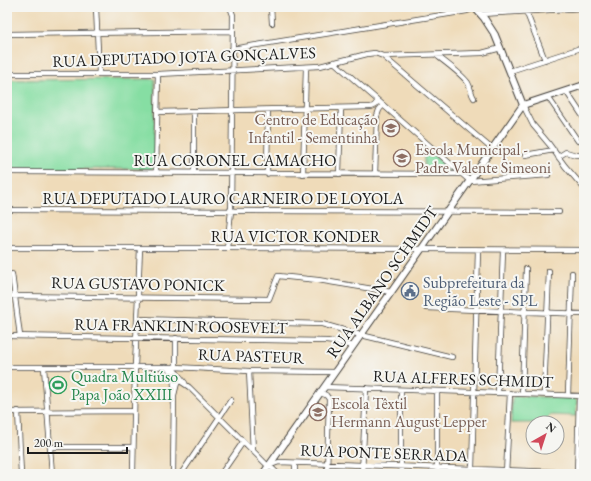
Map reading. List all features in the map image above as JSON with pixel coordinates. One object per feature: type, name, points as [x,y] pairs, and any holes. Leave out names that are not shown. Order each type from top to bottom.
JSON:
[{"type":"main road","points":[[475,7],[492,28],[523,105],[584,85]]},
{"type":"main road","name":"RUA ALBANO SCHMIDT","points":[[263,474],[523,105]]},
{"type":"street","points":[[96,7],[99,74]]},
{"type":"street","points":[[227,248],[231,211],[233,15],[230,7]]},
{"type":"street","points":[[271,7],[272,23]]},
{"type":"street","points":[[232,48],[467,11],[475,7]]},
{"type":"street","points":[[481,14],[584,8]]},
{"type":"street","points":[[526,11],[545,60]]},
{"type":"street","points":[[7,34],[233,31]]},
{"type":"street","points":[[510,71],[584,47]]},
{"type":"street","name":"RUA DEPUTADO JOTA GONÇALVES","points":[[7,74],[158,74],[306,67],[320,66],[372,53],[383,56],[482,54],[501,48]]},
{"type":"street","points":[[436,55],[466,80],[474,98]]},
{"type":"street","points":[[383,56],[492,149]]},
{"type":"street","points":[[334,62],[470,180],[548,175]]},
{"type":"street","points":[[303,174],[306,67]]},
{"type":"street","points":[[156,173],[158,74]]},
{"type":"street","points":[[566,91],[584,118]]},
{"type":"street","points":[[548,97],[578,141]]},
{"type":"street","points":[[157,112],[370,107],[374,106],[378,101]]},
{"type":"street","points":[[375,174],[377,116],[383,105]]},
{"type":"street","points":[[523,105],[533,125],[584,188]]},
{"type":"street","points":[[339,174],[341,108]]},
{"type":"street","points":[[267,174],[268,110]]},
{"type":"street","points":[[194,111],[194,173]]},
{"type":"street","points":[[524,155],[554,150]]},
{"type":"street","points":[[558,157],[566,152],[576,155],[584,155]]},
{"type":"street","name":"RUA CORONEL CAMACHO","points":[[7,172],[462,174]]},
{"type":"street","name":"RUA DEPUTADO LAURO CARNEIRO DE LOYOLA","points":[[7,210],[559,212]]},
{"type":"street","name":"RUA VICTOR KONDER","points":[[7,248],[584,250]]},
{"type":"street","points":[[133,474],[136,319],[140,248]]},
{"type":"street","points":[[472,469],[478,250]]},
{"type":"street","points":[[498,393],[503,250]]},
{"type":"street","points":[[522,394],[526,269]]},
{"type":"street","points":[[544,394],[549,271]]},
{"type":"street","points":[[568,395],[572,273]]},
{"type":"street","points":[[12,274],[20,336]]},
{"type":"street","name":"RUA GUSTAVO PONICK","points":[[7,296],[269,299],[278,276],[318,280],[391,292]]},
{"type":"street","points":[[426,308],[584,314]]},
{"type":"street","points":[[136,319],[329,325],[361,335],[452,357]]},
{"type":"street","name":"RUA FRANKLIN ROOSEVELT","points":[[7,336],[331,341],[353,346]]},
{"type":"street","points":[[176,338],[176,367]]},
{"type":"street","name":"RUA PASTEUR","points":[[7,367],[186,367],[249,371],[335,372]]},
{"type":"street","points":[[44,367],[52,474]]},
{"type":"street","points":[[167,367],[243,442],[277,473],[280,462]]},
{"type":"street","points":[[178,474],[173,471],[175,374],[179,369],[186,367]]},
{"type":"street","points":[[249,371],[253,451]]},
{"type":"street","points":[[330,379],[333,384],[341,388]]},
{"type":"street","points":[[174,395],[178,381],[189,388]]},
{"type":"street","name":"RUA ALFERES SCHMIDT","points":[[324,387],[582,396]]},
{"type":"street","points":[[362,474],[366,388]]},
{"type":"street","points":[[401,390],[401,474]]},
{"type":"street","points":[[437,391],[439,468],[437,474]]},
{"type":"street","points":[[320,393],[326,395],[329,400],[327,474]]},
{"type":"street","points":[[506,472],[510,393]]},
{"type":"street","points":[[577,473],[582,396]]},
{"type":"street","points":[[181,474],[231,400]]},
{"type":"street","points":[[7,412],[134,411]]},
{"type":"street","points":[[18,412],[21,474]]},
{"type":"street","points":[[221,474],[243,442]]},
{"type":"street","points":[[50,447],[134,447]]},
{"type":"street","name":"RUA PONTE SERRADA","points":[[276,456],[280,462]]},
{"type":"street","name":"RUA PONTE SERRADA","points":[[268,466],[280,462],[472,469],[506,472],[584,473]]},
{"type":"street","points":[[295,463],[295,474]]},
{"type":"street","points":[[439,468],[447,474]]},
{"type":"green space","points":[[155,79],[154,166],[152,169],[7,169],[7,80]]},
{"type":"green space","points":[[424,147],[450,169],[449,171],[424,170]]},
{"type":"green space","points":[[515,396],[574,398],[577,401],[576,416],[525,415],[525,423],[511,423],[512,398]]},
{"type":"place","name":"Centro de Educação Infantil - Sementinha","points":[[391,128]]},
{"type":"place","name":"Escola Municipal - Padre Valente Simeoni","points":[[402,158]]},
{"type":"place","name":"Subprefeitura da Região Leste - SPL","points":[[410,291]]},
{"type":"place","name":"Quadra Multiúso Papa João XXIII","points":[[58,385]]},
{"type":"place","name":"Escola Têxtil Hermann August Lepper","points":[[318,412]]}]
